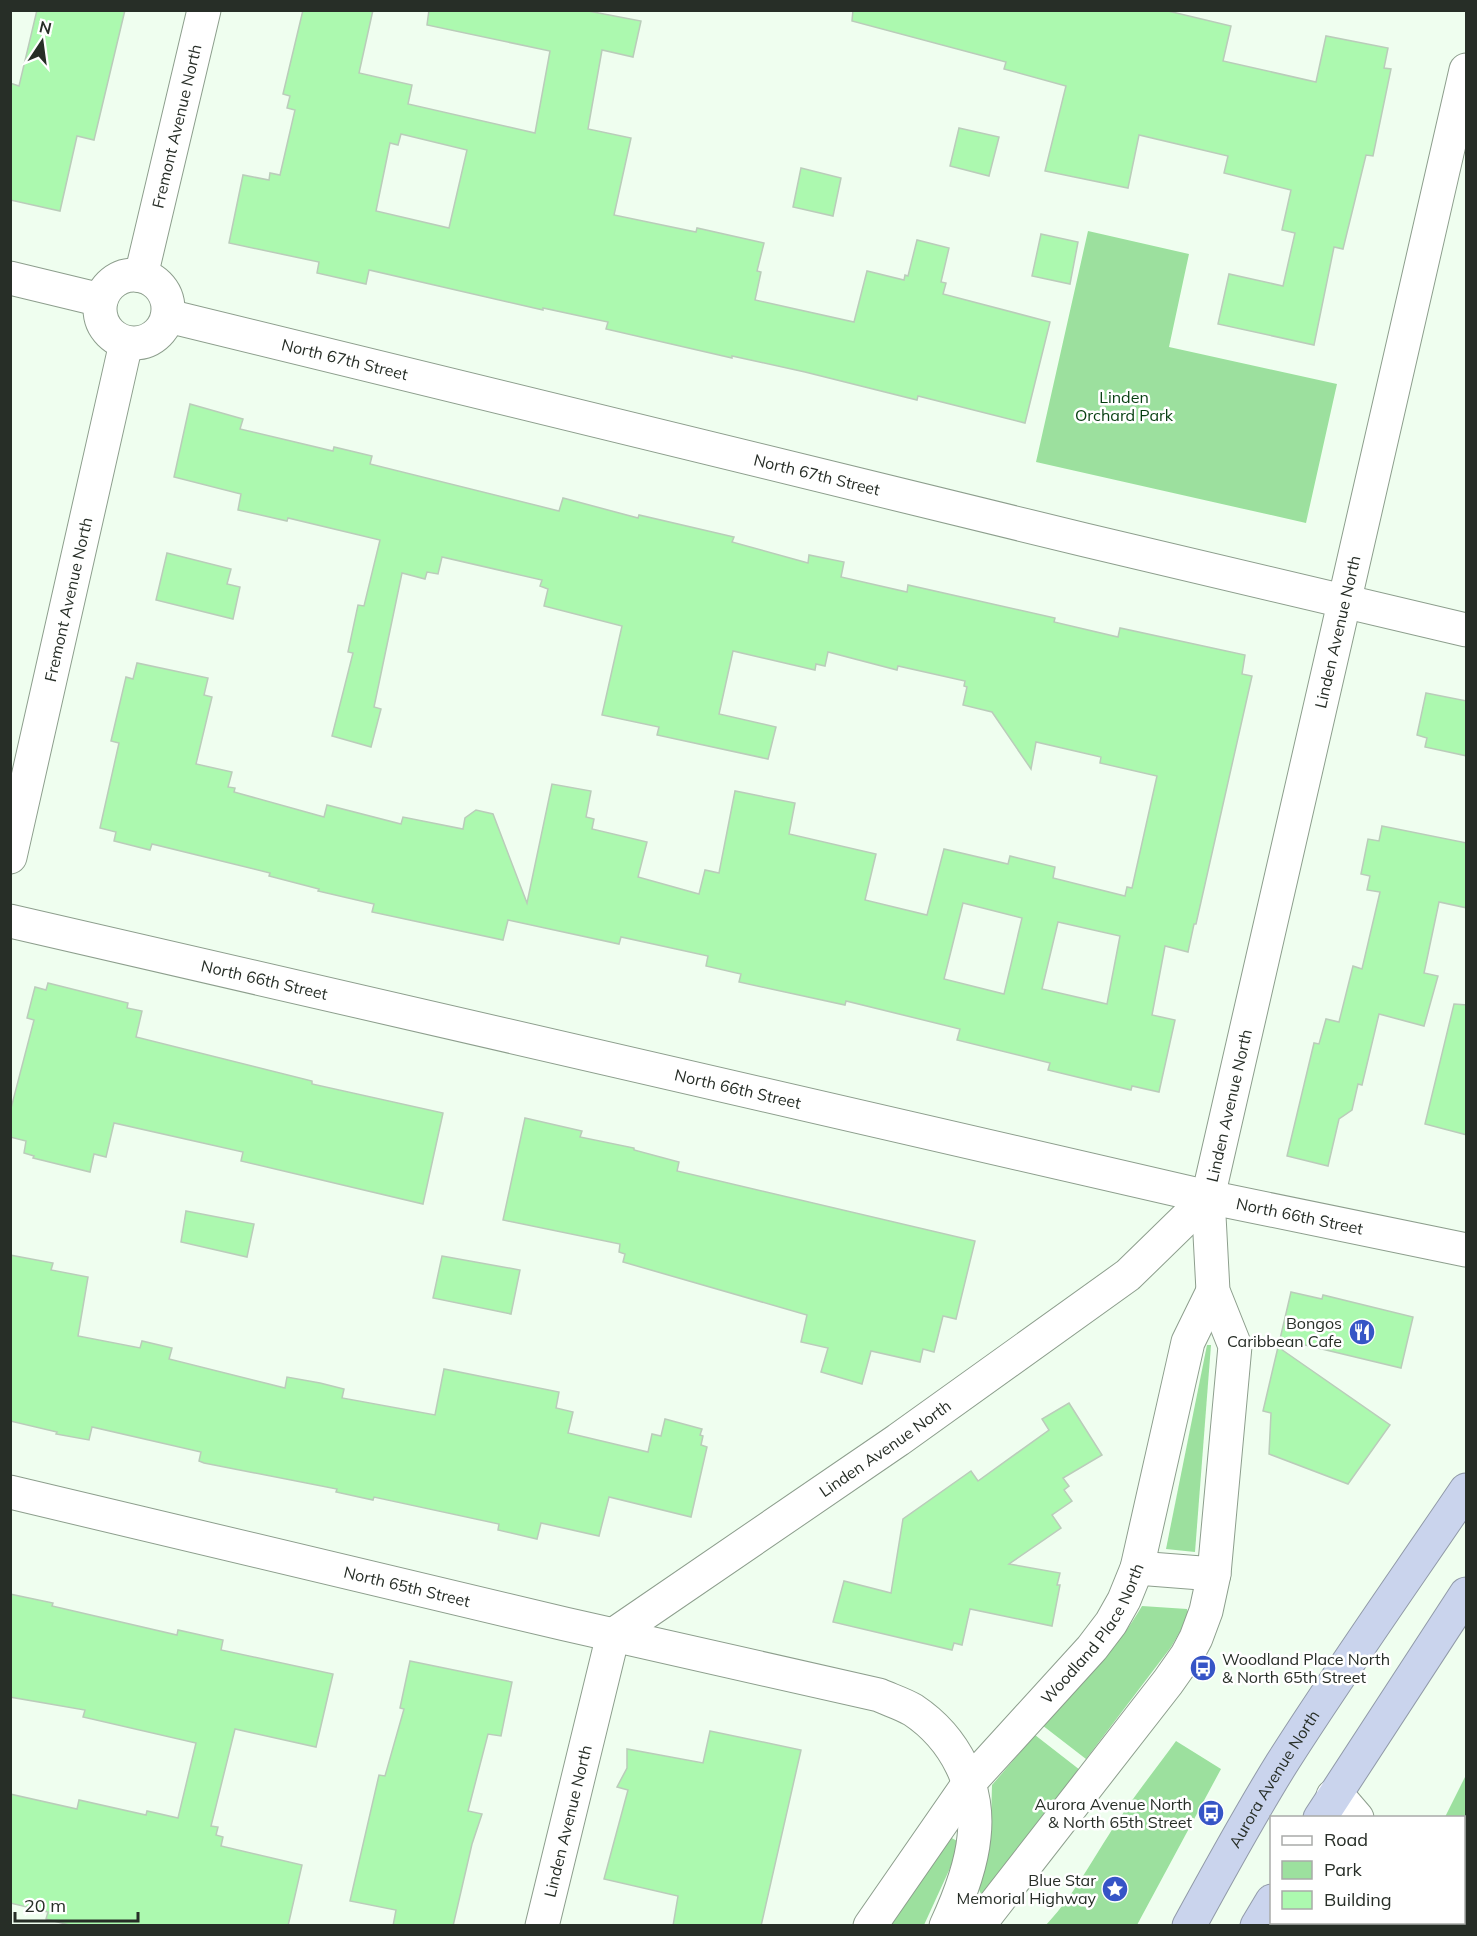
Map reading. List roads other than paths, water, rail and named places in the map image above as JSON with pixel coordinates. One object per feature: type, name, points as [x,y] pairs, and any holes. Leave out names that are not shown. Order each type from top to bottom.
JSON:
[{"type":"highway","name":"Aurora Avenue North","points":[[1189,1926],[1236,1839],[1289,1753],[1467,1490]]},
{"type":"highway","points":[[1326,1807],[1467,1594]]},
{"type":"highway","points":[[1257,1926],[1270,1904]]},
{"type":"street","name":"Fremont Avenue North","points":[[141,276],[204,10]]},
{"type":"street","name":"Linden Avenue North","points":[[542,1926],[613,1635],[898,1440],[1128,1275],[1208,1197],[1467,70]]},
{"type":"street","points":[[124,276],[141,276],[158,285],[165,294],[169,306],[168,316],[163,329],[155,337],[144,343],[126,343],[111,336],[104,328],[100,318],[101,300],[107,288],[115,280],[124,276]]},
{"type":"street","points":[[10,278],[101,300]]},
{"type":"street","name":"North 67th Street","points":[[168,316],[1467,630]]},
{"type":"street","name":"Fremont Avenue North","points":[[10,857],[126,343]]},
{"type":"street","name":"North 66th Street","points":[[10,921],[1208,1197],[1467,1250]]},
{"type":"street","points":[[978,1926],[1187,1655],[1206,1611],[1214,1574],[1235,1346],[1214,1291],[1208,1197]]},
{"type":"street","name":"Woodland Place North","points":[[869,1926],[969,1784],[1092,1648],[1111,1623],[1137,1569],[1188,1342],[1214,1291]]},
{"type":"street","name":"North 65th Street","points":[[10,1492],[613,1635],[879,1695],[913,1710],[941,1734],[956,1754],[969,1784],[974,1804],[975,1837],[958,1900],[946,1926]]},
{"type":"street","points":[[1137,1569],[1214,1574]]},
{"type":"street","points":[[803,1677],[846,1701],[874,1712],[912,1735],[935,1756],[944,1784],[869,1926]]},
{"type":"street","points":[[1326,1807],[1346,1804],[1355,1816]]},
{"type":"place","name":"Bongos Caribbean Cafe","points":[[1362,1332]]},
{"type":"place","name":"Woodland Place North & North 65th Street","points":[[1203,1668]]},
{"type":"place","name":"Aurora Avenue North & North 65th Street","points":[[1211,1813]]},
{"type":"place","name":"Blue Star Memorial Highway","points":[[1115,1889]]},
{"type":"park label","name":"Linden Orchard Park","points":[[1124,406]]}]
